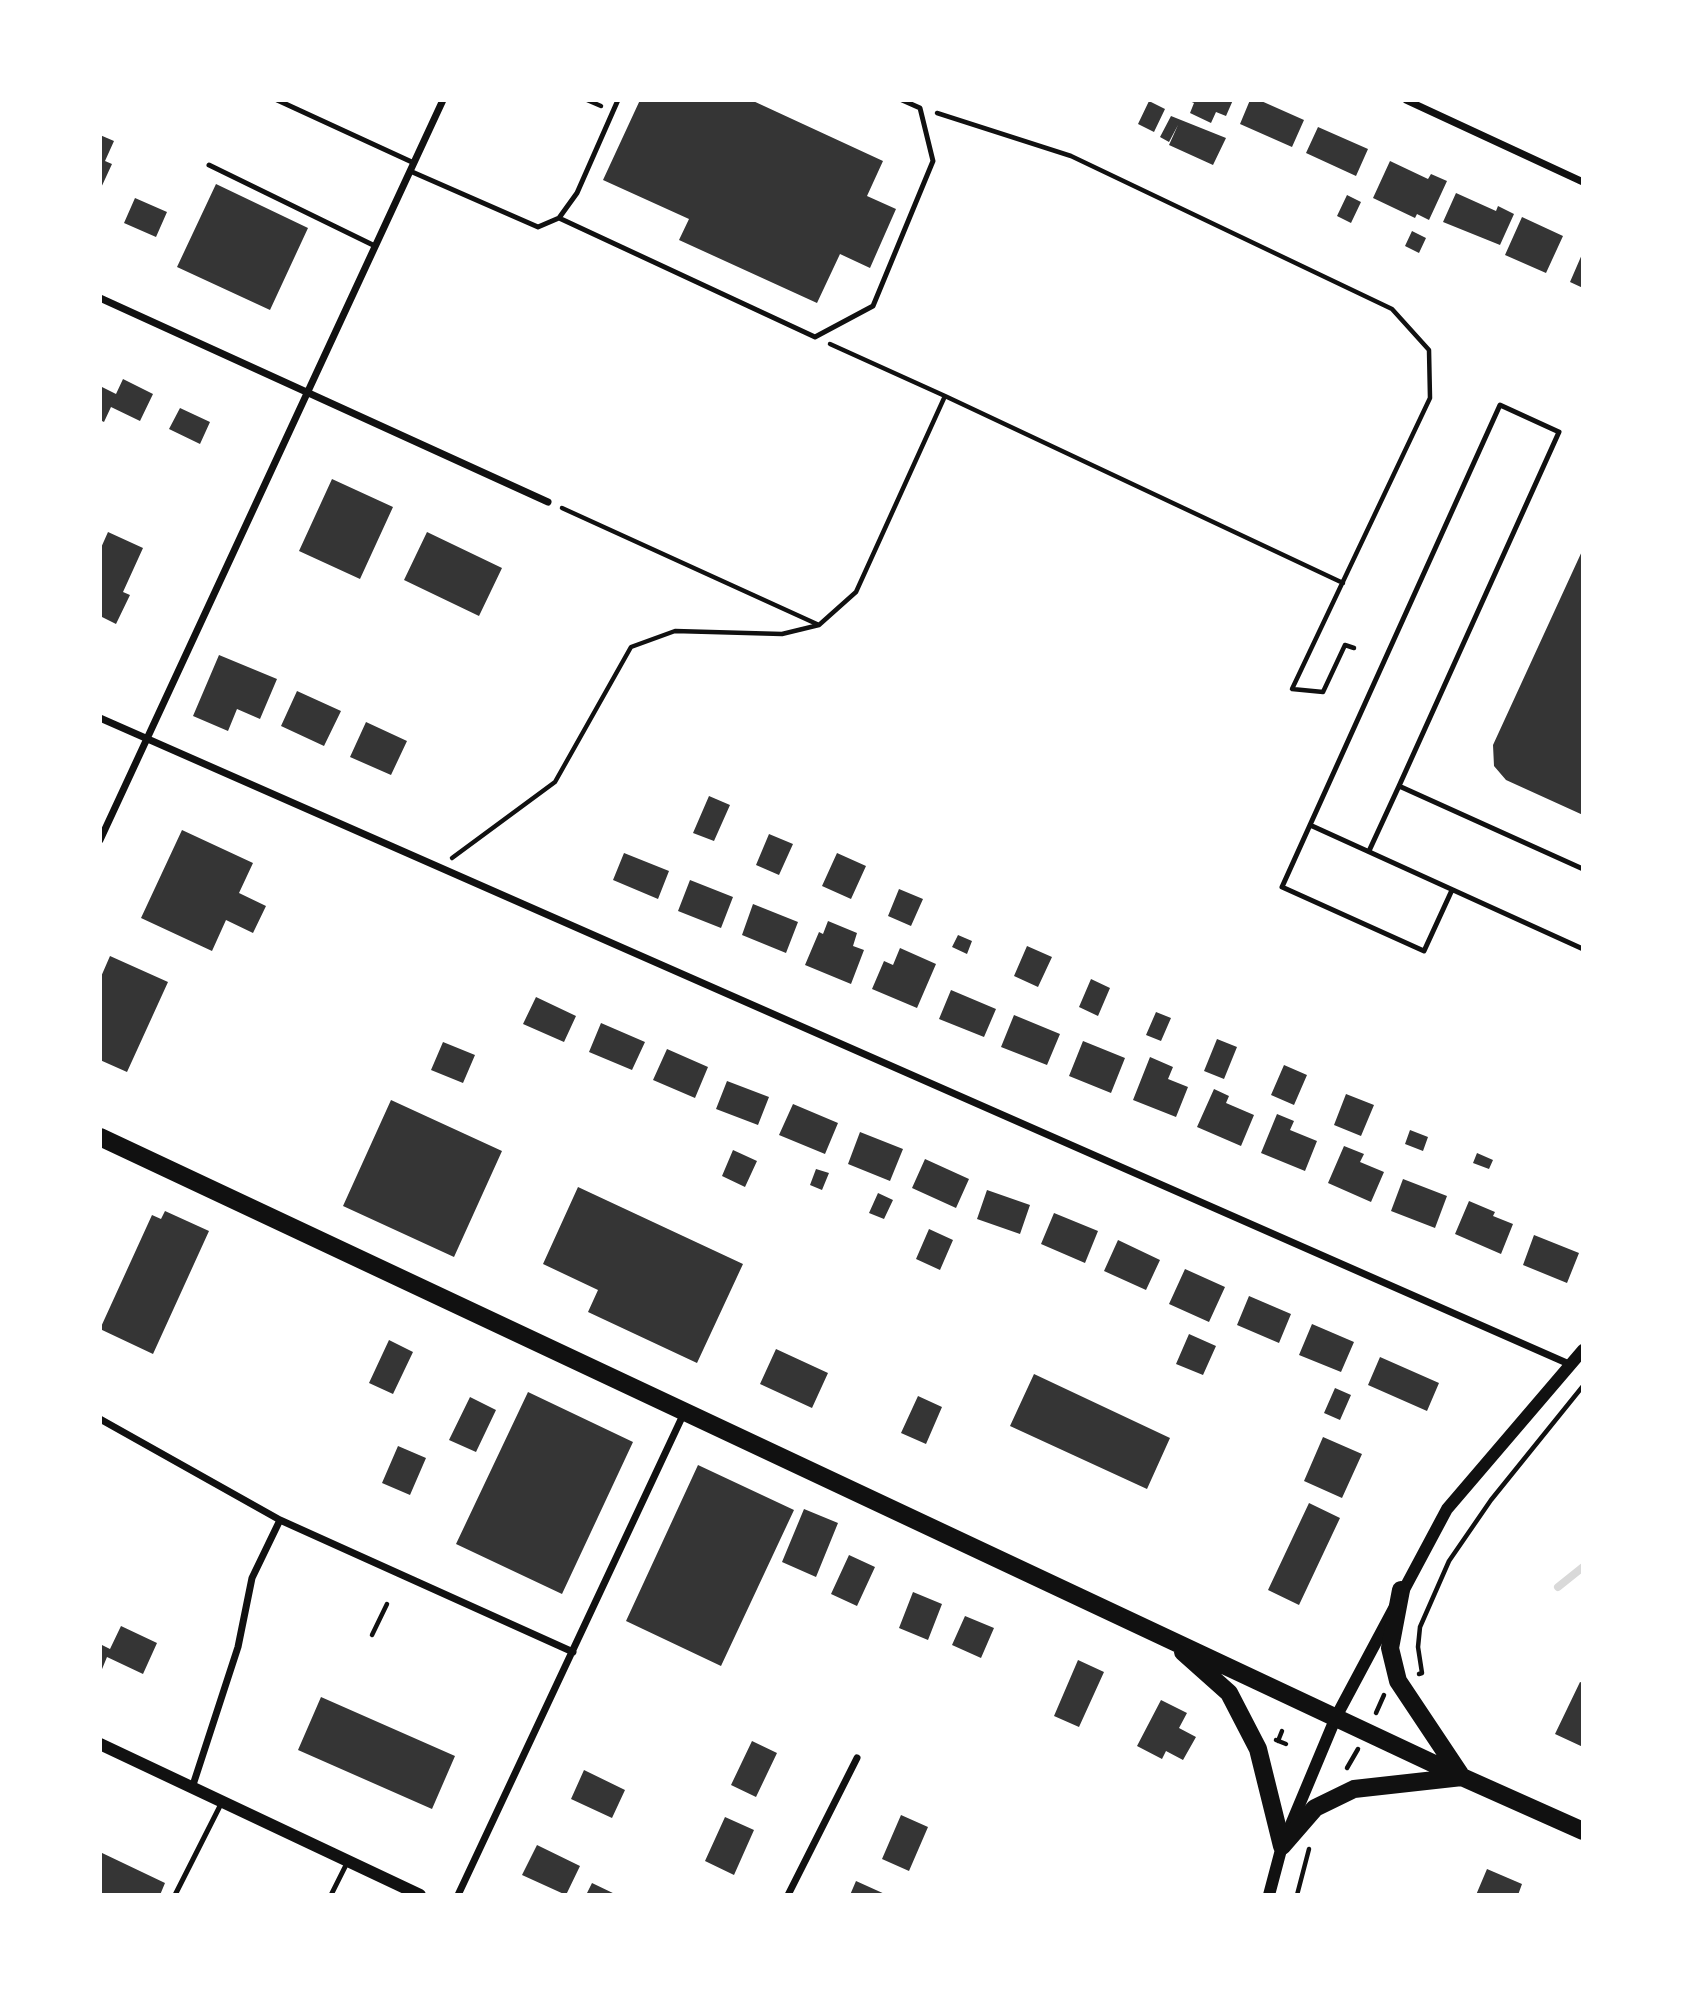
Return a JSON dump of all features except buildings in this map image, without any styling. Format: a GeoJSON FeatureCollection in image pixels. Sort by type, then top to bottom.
{"type":"FeatureCollection","features":[{"type":"Feature","properties":{"kind":"main road"},"geometry":{"type":"LineString","coordinates":[[100,1138],[1462,1777],[1583,1831]]}},
{"type":"Feature","properties":{"kind":"main road"},"geometry":{"type":"LineString","coordinates":[[1401,1590],[1390,1648],[1398,1681],[1462,1777]]}},
{"type":"Feature","properties":{"kind":"main road"},"geometry":{"type":"LineString","coordinates":[[1170,1640],[1229,1693],[1258,1749],[1282,1846]]}},
{"type":"Feature","properties":{"kind":"main road"},"geometry":{"type":"LineString","coordinates":[[1282,1846],[1315,1808],[1353,1789],[1462,1777]]}},
{"type":"Feature","properties":{"kind":"street"},"geometry":{"type":"LineString","coordinates":[[100,840],[443,100]]}},
{"type":"Feature","properties":{"kind":"street"},"geometry":{"type":"LineString","coordinates":[[1405,100],[1583,182]]}},
{"type":"Feature","properties":{"kind":"street"},"geometry":{"type":"LineString","coordinates":[[100,298],[548,502]]}},
{"type":"Feature","properties":{"kind":"street"},"geometry":{"type":"LineString","coordinates":[[100,718],[1569,1364]]}},
{"type":"Feature","properties":{"kind":"street"},"geometry":{"type":"LineString","coordinates":[[1269,1895],[1282,1846],[1336,1717],[1401,1590],[1447,1510],[1583,1350]]}},
{"type":"Feature","properties":{"kind":"street"},"geometry":{"type":"LineString","coordinates":[[458,1895],[685,1412]]}},
{"type":"Feature","properties":{"kind":"street"},"geometry":{"type":"LineString","coordinates":[[100,1419],[280,1520],[573,1653]]}},
{"type":"Feature","properties":{"kind":"street"},"geometry":{"type":"LineString","coordinates":[[192,1788],[238,1647],[252,1578],[280,1520]]}},
{"type":"Feature","properties":{"kind":"street"},"geometry":{"type":"LineString","coordinates":[[100,1744],[420,1895]]}},
{"type":"Feature","properties":{"kind":"street"},"geometry":{"type":"LineString","coordinates":[[788,1895],[857,1758]]}},
{"type":"Feature","properties":{"kind":"lane"},"geometry":{"type":"LineString","coordinates":[[282,101],[538,227],[559,218],[577,193],[618,100]]}},
{"type":"Feature","properties":{"kind":"lane"},"geometry":{"type":"LineString","coordinates":[[559,218],[815,337],[873,306],[933,161],[920,108],[902,100]]}},
{"type":"Feature","properties":{"kind":"lane"},"geometry":{"type":"LineString","coordinates":[[209,164],[375,246]]}},
{"type":"Feature","properties":{"kind":"lane"},"geometry":{"type":"LineString","coordinates":[[1368,851],[1559,432],[1500,405],[1282,887],[1423,951],[1452,890]]}},
{"type":"Feature","properties":{"kind":"lane"},"geometry":{"type":"LineString","coordinates":[[1398,786],[1583,869]]}},
{"type":"Feature","properties":{"kind":"lane"},"geometry":{"type":"LineString","coordinates":[[1310,825],[1583,950]]}},
{"type":"Feature","properties":{"kind":"lane"},"geometry":{"type":"LineString","coordinates":[[175,1895],[222,1802]]}},
{"type":"Feature","properties":{"kind":"lane"},"geometry":{"type":"LineString","coordinates":[[331,1895],[348,1861]]}},
{"type":"Feature","properties":{"kind":"path"},"geometry":{"type":"LineString","coordinates":[[920,108],[1071,156],[1392,309],[1429,350],[1430,398],[1292,689],[1323,692],[1345,645],[1354,648]]}},
{"type":"Feature","properties":{"kind":"path"},"geometry":{"type":"LineString","coordinates":[[815,337],[1343,583]]}},
{"type":"Feature","properties":{"kind":"path"},"geometry":{"type":"LineString","coordinates":[[451,859],[555,782],[631,647],[675,631],[782,634],[820,625],[856,592],[945,396]]}},
{"type":"Feature","properties":{"kind":"path"},"geometry":{"type":"LineString","coordinates":[[548,502],[820,625]]}},
{"type":"Feature","properties":{"kind":"path"},"geometry":{"type":"LineString","coordinates":[[1419,1674],[1422,1673],[1418,1647],[1420,1626],[1449,1561],[1491,1500],[1583,1386]]}},
{"type":"Feature","properties":{"kind":"path"},"geometry":{"type":"LineString","coordinates":[[372,1635],[387,1604]]}},
{"type":"Feature","properties":{"kind":"path"},"geometry":{"type":"LineString","coordinates":[[1278,1741],[1282,1731]]}},
{"type":"Feature","properties":{"kind":"path"},"geometry":{"type":"LineString","coordinates":[[1297,1895],[1312,1843]]}},
{"type":"Feature","properties":{"kind":"waterway"},"geometry":{"type":"LineString","coordinates":[[1558,1587],[1583,1567]]}}]}
